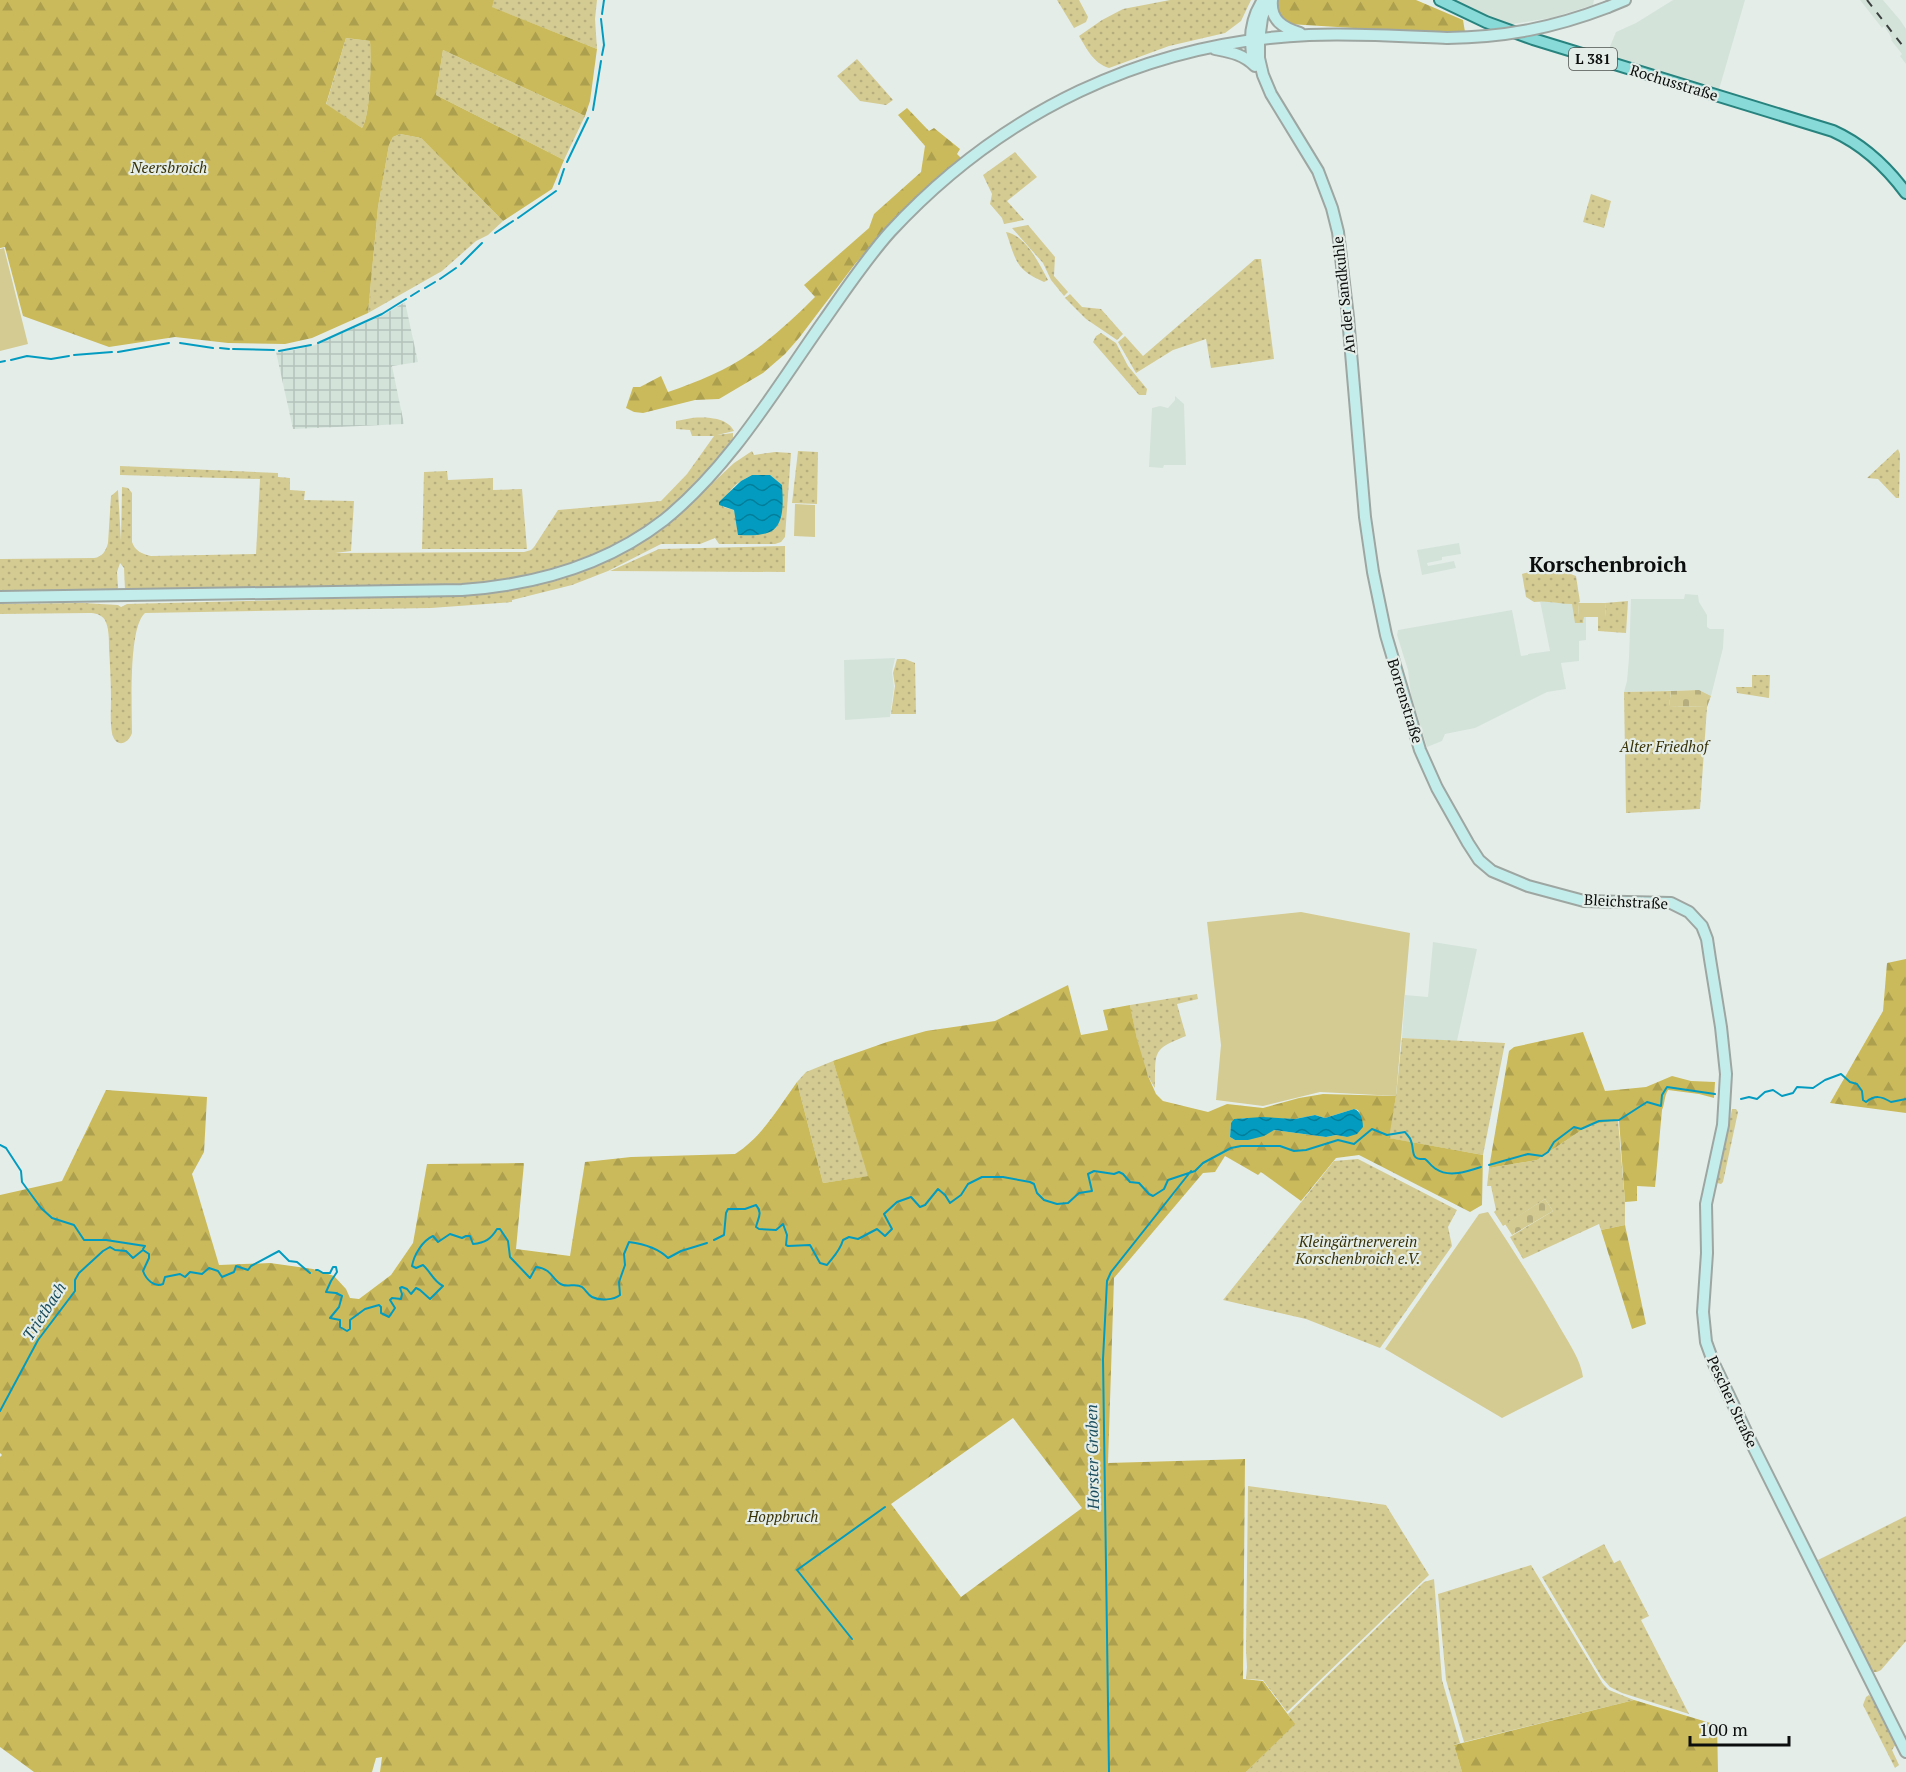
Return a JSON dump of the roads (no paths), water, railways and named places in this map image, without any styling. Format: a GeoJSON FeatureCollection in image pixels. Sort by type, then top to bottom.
{"type":"FeatureCollection","features":[{"type":"Feature","properties":{"kind":"main road"},"geometry":{"type":"LineString","coordinates":[[1254,40],[1255,16],[1263,0]]}},
{"type":"Feature","properties":{"kind":"main road"},"geometry":{"type":"LineString","coordinates":[[1254,40],[1270,0]]}},
{"type":"Feature","properties":{"kind":"main road"},"geometry":{"type":"LineString","coordinates":[[1270,0],[1272,13],[1279,23],[1287,29],[1306,35]]}},
{"type":"Feature","properties":{"kind":"main road","name":"Rochusstraße"},"geometry":{"type":"LineString","coordinates":[[1440,0],[1493,25],[1533,39],[1824,128],[1850,140],[1872,155],[1889,171],[1906,193]]}},
{"type":"Feature","properties":{"kind":"main road"},"geometry":{"type":"LineString","coordinates":[[0,597],[462,590],[530,581],[565,572],[630,542],[662,521],[715,470],[759,413],[875,250],[906,215],[954,172],[1007,132],[1047,107],[1077,91],[1140,66],[1173,55],[1209,47],[1306,35],[1485,37],[1518,33],[1562,23],[1625,0]]}},
{"type":"Feature","properties":{"kind":"main road","name":"An der Sandkuhle"},"geometry":{"type":"LineString","coordinates":[[1254,40],[1255,67],[1316,167],[1334,215],[1345,288],[1365,517]]}},
{"type":"Feature","properties":{"kind":"main road","name":"An der Sandkuhle"},"geometry":{"type":"LineString","coordinates":[[1254,40],[1269,89]]}},
{"type":"Feature","properties":{"kind":"main road"},"geometry":{"type":"LineString","coordinates":[[1209,47],[1247,58],[1255,67]]}},
{"type":"Feature","properties":{"kind":"main road","name":"Borrenstraße"},"geometry":{"type":"LineString","coordinates":[[1365,517],[1372,572],[1383,625],[1420,750],[1461,832],[1476,856],[1488,868]]}},
{"type":"Feature","properties":{"kind":"main road","name":"Bleichstraße"},"geometry":{"type":"LineString","coordinates":[[1488,868],[1528,886],[1579,900],[1600,903],[1669,903],[1681,906],[1694,915]]}},
{"type":"Feature","properties":{"kind":"main road","name":"Pescher Straße"},"geometry":{"type":"LineString","coordinates":[[1694,915],[1702,926],[1708,947],[1724,1046],[1726,1083],[1721,1138],[1706,1204],[1707,1253],[1703,1319],[1707,1348],[1906,1752]]}},
{"type":"Feature","properties":{"kind":"water"},"geometry":{"type":"Polygon","coordinates":[[[752,475],[770,475],[782,485],[782,515],[776,527],[770,532],[738,535],[734,510],[719,505],[719,502],[741,481],[752,475]]]}},
{"type":"Feature","properties":{"kind":"water"},"geometry":{"type":"Polygon","coordinates":[[[1354,1109],[1360,1114],[1363,1127],[1357,1134],[1347,1137],[1336,1135],[1326,1137],[1274,1130],[1264,1136],[1248,1140],[1235,1140],[1230,1137],[1231,1123],[1234,1119],[1262,1117],[1295,1119],[1315,1115],[1325,1118],[1354,1109]]]}},
{"type":"Feature","properties":{"kind":"waterway"},"geometry":{"type":"LineString","coordinates":[[602,14],[604,0]]}},
{"type":"Feature","properties":{"kind":"waterway"},"geometry":{"type":"LineString","coordinates":[[601,19],[604,45],[602,55]]}},
{"type":"Feature","properties":{"kind":"waterway"},"geometry":{"type":"LineString","coordinates":[[593,110],[601,61]]}},
{"type":"Feature","properties":{"kind":"waterway"},"geometry":{"type":"LineString","coordinates":[[567,162],[588,118]]}},
{"type":"Feature","properties":{"kind":"waterway"},"geometry":{"type":"LineString","coordinates":[[559,184],[564,169]]}},
{"type":"Feature","properties":{"kind":"waterway"},"geometry":{"type":"LineString","coordinates":[[518,218],[556,191]]}},
{"type":"Feature","properties":{"kind":"waterway"},"geometry":{"type":"LineString","coordinates":[[495,233],[513,221]]}},
{"type":"Feature","properties":{"kind":"waterway"},"geometry":{"type":"LineString","coordinates":[[461,264],[482,243]]}},
{"type":"Feature","properties":{"kind":"waterway"},"geometry":{"type":"LineString","coordinates":[[440,279],[456,268]]}},
{"type":"Feature","properties":{"kind":"waterway"},"geometry":{"type":"LineString","coordinates":[[425,288],[435,282]]}},
{"type":"Feature","properties":{"kind":"waterway"},"geometry":{"type":"LineString","coordinates":[[411,296],[419,291]]}},
{"type":"Feature","properties":{"kind":"waterway"},"geometry":{"type":"LineString","coordinates":[[318,343],[382,314],[406,299]]}},
{"type":"Feature","properties":{"kind":"waterway"},"geometry":{"type":"LineString","coordinates":[[118,352],[169,343]]}},
{"type":"Feature","properties":{"kind":"waterway"},"geometry":{"type":"LineString","coordinates":[[180,343],[213,348]]}},
{"type":"Feature","properties":{"kind":"waterway"},"geometry":{"type":"LineString","coordinates":[[279,351],[311,345]]}},
{"type":"Feature","properties":{"kind":"waterway"},"geometry":{"type":"LineString","coordinates":[[220,348],[229,349]]}},
{"type":"Feature","properties":{"kind":"waterway"},"geometry":{"type":"LineString","coordinates":[[233,349],[274,350]]}},
{"type":"Feature","properties":{"kind":"waterway"},"geometry":{"type":"LineString","coordinates":[[74,355],[112,352]]}},
{"type":"Feature","properties":{"kind":"waterway"},"geometry":{"type":"LineString","coordinates":[[11,360],[27,356],[51,359],[69,356]]}},
{"type":"Feature","properties":{"kind":"waterway"},"geometry":{"type":"LineString","coordinates":[[0,362],[5,361]]}},
{"type":"Feature","properties":{"kind":"waterway","name":"Trietbach"},"geometry":{"type":"LineString","coordinates":[[1741,1099],[1749,1097],[1757,1099],[1765,1092],[1773,1090],[1782,1096],[1793,1093],[1797,1087],[1813,1088],[1841,1074],[1850,1082],[1857,1084],[1866,1102],[1875,1097],[1891,1102],[1906,1099]]}},
{"type":"Feature","properties":{"kind":"waterway","name":"Trietbach"},"geometry":{"type":"LineString","coordinates":[[1489,1165],[1528,1154],[1542,1156],[1548,1152],[1554,1142],[1574,1127],[1581,1129],[1599,1121],[1619,1120],[1647,1102],[1661,1106],[1662,1095],[1667,1087],[1715,1094]]}},
{"type":"Feature","properties":{"kind":"waterway","name":"Trietbach"},"geometry":{"type":"LineString","coordinates":[[714,1240],[724,1235],[728,1209],[745,1209],[756,1205],[760,1213],[756,1227],[776,1230],[783,1224],[787,1235],[786,1245],[810,1245],[820,1263],[827,1265],[843,1240],[849,1237],[858,1239],[877,1229],[885,1236],[892,1229],[884,1214],[897,1202],[911,1197],[920,1207],[925,1205],[938,1189],[950,1203],[961,1195],[968,1184],[982,1177],[1003,1177],[1030,1182],[1034,1184],[1037,1193],[1044,1200],[1057,1204],[1068,1203],[1079,1193],[1092,1191],[1088,1174],[1094,1171],[1114,1174],[1119,1172],[1130,1182],[1139,1183],[1153,1196],[1164,1189],[1168,1180],[1195,1171],[1203,1163],[1231,1148],[1280,1146],[1294,1151],[1306,1150],[1338,1140],[1354,1144],[1372,1129],[1387,1135],[1405,1132],[1411,1140],[1415,1156],[1425,1159],[1441,1172],[1459,1173],[1481,1167]]}},
{"type":"Feature","properties":{"kind":"waterway"},"geometry":{"type":"LineString","coordinates":[[0,1145],[6,1148],[21,1171],[22,1182],[41,1208],[52,1218],[74,1225],[84,1240],[106,1240],[145,1246],[143,1249]]}},
{"type":"Feature","properties":{"kind":"waterway","name":"Horster Graben"},"geometry":{"type":"LineString","coordinates":[[1109,1772],[1103,1359],[1107,1281],[1111,1272],[1191,1171]]}},
{"type":"Feature","properties":{"kind":"waterway","name":"Trietbach"},"geometry":{"type":"LineString","coordinates":[[316,1270],[330,1273],[333,1267],[336,1267],[337,1272],[326,1292],[342,1296],[339,1307],[330,1318],[340,1320],[340,1327],[347,1331],[350,1329],[350,1320],[365,1309],[379,1305],[381,1313],[389,1317],[395,1308],[390,1300],[392,1298],[401,1299],[400,1288],[402,1287],[411,1294],[416,1288],[430,1299],[443,1286],[423,1265],[416,1268],[412,1266],[419,1249],[433,1236],[438,1242],[450,1234],[462,1238],[470,1236],[473,1244],[487,1240],[497,1229],[500,1229],[508,1241],[510,1257],[530,1278],[536,1267],[542,1268],[559,1283],[580,1286],[592,1297],[603,1299],[620,1295],[619,1282],[625,1265],[624,1254],[629,1242],[650,1247],[668,1258],[681,1251],[707,1243]]}},
{"type":"Feature","properties":{"kind":"waterway","name":"Trietbach"},"geometry":{"type":"LineString","coordinates":[[0,1411],[38,1340],[75,1291],[75,1280],[79,1273],[110,1247],[126,1251],[133,1258],[143,1250],[149,1254],[143,1271],[148,1280],[156,1285],[163,1284],[165,1277],[180,1274],[185,1277],[190,1272],[202,1274],[209,1268],[218,1271],[222,1277],[234,1272],[236,1266],[248,1270],[251,1266],[279,1251],[289,1261],[297,1262],[310,1273]]}},
{"type":"Feature","properties":{"kind":"waterway"},"geometry":{"type":"LineString","coordinates":[[852,1639],[797,1570],[885,1507]]}},
{"type":"Feature","properties":{"kind":"railway"},"geometry":{"type":"LineString","coordinates":[[1867,0],[1906,50]]}},
{"type":"Feature","properties":{"kind":"district","name":"Korschenbroich"},"geometry":{"type":"Point","coordinates":[1608,565]}},
{"type":"Feature","properties":{"kind":"park label","name":"Neersbroich"},"geometry":{"type":"Point","coordinates":[169,168]}},
{"type":"Feature","properties":{"kind":"park label","name":"Alter Friedhof"},"geometry":{"type":"Point","coordinates":[1664,747]}},
{"type":"Feature","properties":{"kind":"park label","name":"Kleingärtnerverein Korschenbroich e.V."},"geometry":{"type":"Point","coordinates":[1358,1250]}},
{"type":"Feature","properties":{"kind":"park label","name":"Hoppbruch"},"geometry":{"type":"Point","coordinates":[783,1517]}}]}
